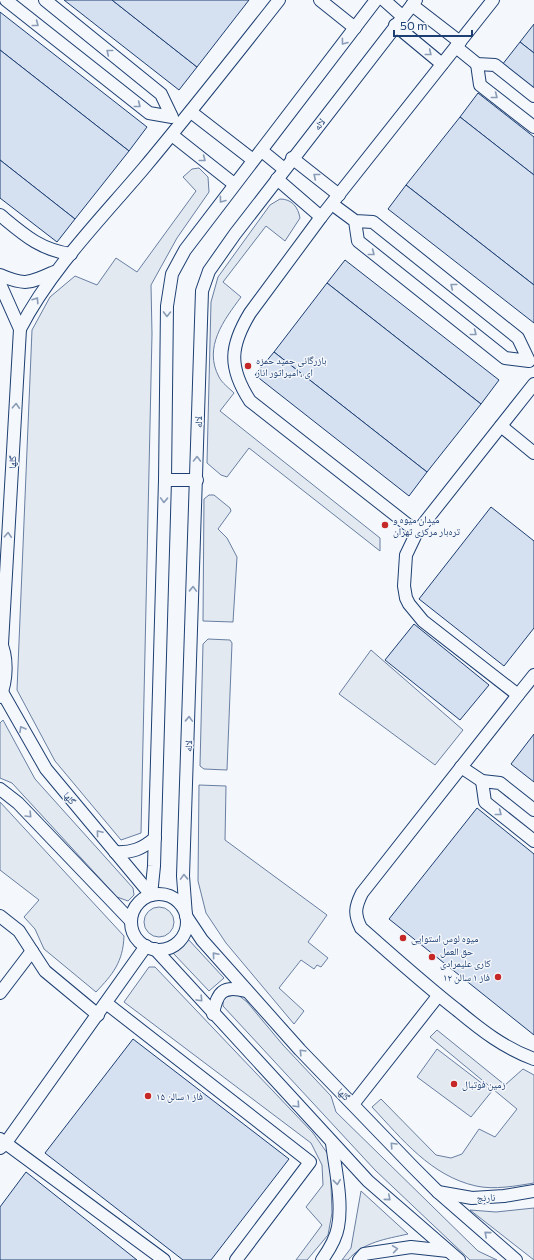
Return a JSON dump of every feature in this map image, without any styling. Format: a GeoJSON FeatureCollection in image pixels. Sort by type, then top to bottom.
{"type":"FeatureCollection","features":[{"type":"Feature","properties":{"kind":"street"},"geometry":{"type":"LineString","coordinates":[[6,0],[149,113],[177,120]]}},
{"type":"Feature","properties":{"kind":"street"},"geometry":{"type":"LineString","coordinates":[[45,0],[162,94],[177,120]]}},
{"type":"Feature","properties":{"kind":"street"},"geometry":{"type":"LineString","coordinates":[[20,329],[35,301],[56,272],[172,135],[177,120],[191,112],[279,0]]}},
{"type":"Feature","properties":{"kind":"street"},"geometry":{"type":"LineString","coordinates":[[320,0],[355,28]]}},
{"type":"Feature","properties":{"kind":"street"},"geometry":{"type":"LineString","coordinates":[[384,0],[398,21],[442,64]]}},
{"type":"Feature","properties":{"kind":"street"},"geometry":{"type":"LineString","coordinates":[[417,532],[262,412],[246,395],[236,372],[234,358],[235,343],[240,329],[321,217],[493,0]]}},
{"type":"Feature","properties":{"kind":"street"},"geometry":{"type":"LineString","coordinates":[[151,895],[155,838],[165,480],[167,306],[172,274],[185,250],[234,184],[355,28],[370,2]]}},
{"type":"Feature","properties":{"kind":"street"},"geometry":{"type":"LineString","coordinates":[[414,2],[477,64],[480,85],[534,127]]}},
{"type":"Feature","properties":{"kind":"street","name":"لاله"},"geometry":{"type":"LineString","coordinates":[[186,916],[183,876],[202,291],[209,271],[280,174],[414,2]]}},
{"type":"Feature","properties":{"kind":"street"},"geometry":{"type":"LineString","coordinates":[[477,64],[495,66],[534,96]]}},
{"type":"Feature","properties":{"kind":"street"},"geometry":{"type":"LineString","coordinates":[[191,112],[258,155],[280,174],[321,217]]}},
{"type":"Feature","properties":{"kind":"street"},"geometry":{"type":"LineString","coordinates":[[172,135],[234,184]]}},
{"type":"Feature","properties":{"kind":"street"},"geometry":{"type":"LineString","coordinates":[[292,158],[355,220],[358,241],[505,358],[531,363]]}},
{"type":"Feature","properties":{"kind":"street"},"geometry":{"type":"LineString","coordinates":[[0,215],[41,246],[71,254]]}},
{"type":"Feature","properties":{"kind":"street"},"geometry":{"type":"LineString","coordinates":[[355,220],[373,222],[518,338],[531,363]]}},
{"type":"Feature","properties":{"kind":"street"},"geometry":{"type":"LineString","coordinates":[[0,275],[16,282],[31,283],[56,272]]}},
{"type":"Feature","properties":{"kind":"street","name":"گلها"},"geometry":{"type":"LineString","coordinates":[[0,284],[20,329],[1,643],[5,660],[5,676],[1,695],[46,769],[151,895]]}},
{"type":"Feature","properties":{"kind":"street"},"geometry":{"type":"LineString","coordinates":[[518,695],[423,621],[406,598],[404,586],[405,565],[406,555],[417,532],[534,384]]}},
{"type":"Feature","properties":{"kind":"street"},"geometry":{"type":"LineString","coordinates":[[501,426],[534,453]]}},
{"type":"Feature","properties":{"kind":"street"},"geometry":{"type":"LineString","coordinates":[[165,480],[197,480]]}},
{"type":"Feature","properties":{"kind":"street"},"geometry":{"type":"LineString","coordinates":[[534,675],[362,893],[355,907],[356,917],[361,928],[438,996],[494,1040],[518,1053],[534,1059]]}},
{"type":"Feature","properties":{"kind":"street"},"geometry":{"type":"LineString","coordinates":[[461,767],[482,782],[500,783],[534,810]]}},
{"type":"Feature","properties":{"kind":"street"},"geometry":{"type":"LineString","coordinates":[[482,782],[485,802],[534,841]]}},
{"type":"Feature","properties":{"kind":"street"},"geometry":{"type":"LineString","coordinates":[[0,789],[18,803],[131,921],[135,936],[150,948],[213,1014],[368,1181],[459,1260]]}},
{"type":"Feature","properties":{"kind":"street"},"geometry":{"type":"LineString","coordinates":[[115,852],[129,853],[136,851],[155,838]]}},
{"type":"Feature","properties":{"kind":"street"},"geometry":{"type":"LineString","coordinates":[[131,921],[137,905],[151,895],[160,894],[169,896],[183,907],[187,925],[185,933],[180,941],[172,947],[164,949],[150,948]]}},
{"type":"Feature","properties":{"kind":"street"},"geometry":{"type":"LineString","coordinates":[[0,916],[19,931],[45,971],[98,1015]]}},
{"type":"Feature","properties":{"kind":"street","name":"گلها"},"geometry":{"type":"LineString","coordinates":[[186,916],[202,940],[300,1050],[438,1192],[516,1260]]}},
{"type":"Feature","properties":{"kind":"street"},"geometry":{"type":"LineString","coordinates":[[150,948],[106,1003],[2,1144],[164,1260]]}},
{"type":"Feature","properties":{"kind":"street"},"geometry":{"type":"LineString","coordinates":[[0,993],[32,951]]}},
{"type":"Feature","properties":{"kind":"street"},"geometry":{"type":"LineString","coordinates":[[213,1014],[216,999],[224,990],[229,988],[246,991]]}},
{"type":"Feature","properties":{"kind":"street"},"geometry":{"type":"LineString","coordinates":[[354,1104],[438,996]]}},
{"type":"Feature","properties":{"kind":"street"},"geometry":{"type":"LineString","coordinates":[[106,1003],[310,1162],[236,1260]]}},
{"type":"Feature","properties":{"kind":"street"},"geometry":{"type":"LineString","coordinates":[[322,1260],[331,1246],[338,1226],[339,1206],[332,1143]]}},
{"type":"Feature","properties":{"kind":"street","name":"نارنج"},"geometry":{"type":"LineString","coordinates":[[438,1192],[472,1198],[504,1196],[534,1191]]}},
{"type":"Feature","properties":{"kind":"street"},"geometry":{"type":"LineString","coordinates":[[359,1260],[364,1254],[411,1247],[448,1251]]}},
{"type":"Feature","properties":{"kind":"shaded area"},"geometry":{"type":"Polygon","coordinates":[[[199,168],[208,177],[209,192],[177,238],[151,285],[152,334],[141,833],[121,840],[55,761],[17,690],[32,330],[50,297],[75,276],[97,285],[116,258],[137,272],[196,191],[183,177],[192,169],[199,168]]]}},
{"type":"Feature","properties":{"kind":"shaded area"},"geometry":{"type":"Polygon","coordinates":[[[280,199],[288,200],[294,204],[298,210],[300,218],[285,241],[266,226],[223,282],[241,297],[222,325],[214,345],[213,355],[219,377],[234,393],[220,411],[380,538],[380,551],[249,448],[227,477],[221,475],[207,463],[211,302],[218,277],[270,205],[280,199]]]}},
{"type":"Feature","properties":{"kind":"shaded area"},"geometry":{"type":"Polygon","coordinates":[[[209,495],[214,495],[230,508],[231,511],[218,529],[227,538],[237,557],[233,622],[203,621],[204,499],[209,495]]]}},
{"type":"Feature","properties":{"kind":"shaded area"},"geometry":{"type":"Polygon","coordinates":[[[208,639],[230,640],[232,643],[227,770],[204,769],[200,766],[203,644],[208,639]]]}},
{"type":"Feature","properties":{"kind":"shaded area"},"geometry":{"type":"Polygon","coordinates":[[[371,650],[463,730],[435,765],[339,694],[371,650]]]}},
{"type":"Feature","properties":{"kind":"shaded area"},"geometry":{"type":"Polygon","coordinates":[[[3,720],[35,779],[133,888],[134,895],[128,901],[117,897],[12,783],[0,778],[0,723],[3,720]]]}},
{"type":"Feature","properties":{"kind":"shaded area"},"geometry":{"type":"Polygon","coordinates":[[[199,785],[226,786],[225,840],[327,915],[308,942],[328,958],[321,967],[317,965],[314,969],[301,960],[279,988],[304,1011],[294,1024],[226,943],[206,913],[198,881],[199,785]]]}},
{"type":"Feature","properties":{"kind":"shaded area"},"geometry":{"type":"Polygon","coordinates":[[[0,802],[124,936],[122,953],[116,967],[96,992],[44,949],[35,929],[24,917],[39,900],[0,870],[0,802]]]}},
{"type":"Feature","properties":{"kind":"shaded area"},"geometry":{"type":"Polygon","coordinates":[[[159,907],[170,911],[174,922],[170,933],[159,937],[148,933],[144,922],[148,911],[159,907]]]}},
{"type":"Feature","properties":{"kind":"shaded area"},"geometry":{"type":"Polygon","coordinates":[[[188,939],[224,978],[209,991],[173,953],[188,939]]]}},
{"type":"Feature","properties":{"kind":"shaded area"},"geometry":{"type":"Polygon","coordinates":[[[149,967],[155,967],[313,1133],[330,1157],[332,1213],[328,1235],[307,1260],[296,1260],[322,1225],[306,1207],[323,1185],[322,1165],[311,1143],[124,1002],[149,967]]]}},
{"type":"Feature","properties":{"kind":"shaded area"},"geometry":{"type":"Polygon","coordinates":[[[237,994],[247,1002],[283,1045],[331,1096],[336,1112],[478,1251],[497,1260],[470,1260],[375,1170],[223,1006],[223,998],[237,994]]]}},
{"type":"Feature","properties":{"kind":"shaded area"},"geometry":{"type":"Polygon","coordinates":[[[437,1030],[505,1085],[523,1069],[534,1075],[534,1183],[490,1188],[476,1186],[445,1174],[418,1155],[372,1107],[381,1099],[436,1155],[451,1158],[462,1154],[479,1129],[495,1137],[517,1109],[430,1037],[437,1030]]]}},
{"type":"Feature","properties":{"kind":"shaded area","name":"زمین فوتبال"},"geometry":{"type":"Polygon","coordinates":[[[437,1049],[492,1091],[471,1117],[417,1077],[437,1049]]]}},
{"type":"Feature","properties":{"kind":"shaded area"},"geometry":{"type":"Polygon","coordinates":[[[361,1191],[408,1234],[375,1242],[361,1249],[348,1260],[342,1260],[351,1248],[361,1191]]]}},
{"type":"Feature","properties":{"kind":"shaded area"},"geometry":{"type":"Polygon","coordinates":[[[534,1208],[534,1260],[470,1210],[496,1212],[534,1208]]]}},
{"type":"Feature","properties":{"kind":"building"},"geometry":{"type":"Polygon","coordinates":[[[64,0],[112,0],[197,67],[179,90],[64,0]]]}},
{"type":"Feature","properties":{"kind":"building"},"geometry":{"type":"Polygon","coordinates":[[[112,0],[249,0],[197,67],[112,0]]]}},
{"type":"Feature","properties":{"kind":"building"},"geometry":{"type":"Polygon","coordinates":[[[0,12],[147,127],[129,151],[0,50],[0,12]]]}},
{"type":"Feature","properties":{"kind":"building"},"geometry":{"type":"Polygon","coordinates":[[[534,24],[534,53],[520,42],[534,24]]]}},
{"type":"Feature","properties":{"kind":"building"},"geometry":{"type":"Polygon","coordinates":[[[520,42],[534,53],[534,91],[502,65],[520,42]]]}},
{"type":"Feature","properties":{"kind":"building"},"geometry":{"type":"Polygon","coordinates":[[[0,50],[129,151],[75,219],[0,160],[0,50]]]}},
{"type":"Feature","properties":{"kind":"building"},"geometry":{"type":"Polygon","coordinates":[[[478,93],[534,137],[534,175],[460,117],[478,93]]]}},
{"type":"Feature","properties":{"kind":"building"},"geometry":{"type":"Polygon","coordinates":[[[460,117],[534,175],[534,285],[406,185],[460,117]]]}},
{"type":"Feature","properties":{"kind":"building"},"geometry":{"type":"Polygon","coordinates":[[[0,160],[75,219],[57,242],[0,198],[0,160]]]}},
{"type":"Feature","properties":{"kind":"building"},"geometry":{"type":"Polygon","coordinates":[[[406,185],[534,285],[534,323],[388,209],[406,185]]]}},
{"type":"Feature","properties":{"kind":"building"},"geometry":{"type":"Polygon","coordinates":[[[345,260],[499,380],[481,404],[327,283],[345,260]]]}},
{"type":"Feature","properties":{"kind":"building"},"geometry":{"type":"Polygon","coordinates":[[[327,283],[481,404],[427,472],[274,352],[327,283]]]}},
{"type":"Feature","properties":{"kind":"building"},"geometry":{"type":"Polygon","coordinates":[[[274,352],[427,472],[409,496],[255,375],[274,352]]]}},
{"type":"Feature","properties":{"kind":"building"},"geometry":{"type":"Polygon","coordinates":[[[491,507],[534,541],[534,628],[504,666],[419,599],[491,507]]]}},
{"type":"Feature","properties":{"kind":"building"},"geometry":{"type":"Polygon","coordinates":[[[414,624],[489,685],[460,720],[385,660],[414,624]]]}},
{"type":"Feature","properties":{"kind":"building"},"geometry":{"type":"Polygon","coordinates":[[[534,734],[534,782],[511,764],[534,734]]]}},
{"type":"Feature","properties":{"kind":"building","name":"فاز ۱ سالن ۱۲"},"geometry":{"type":"Polygon","coordinates":[[[477,808],[534,854],[534,1035],[389,919],[477,808]]]}},
{"type":"Feature","properties":{"kind":"building","name":"فاز ۱ سالن ۱۵"},"geometry":{"type":"Polygon","coordinates":[[[133,1039],[289,1159],[211,1260],[183,1260],[45,1153],[133,1039]]]}},
{"type":"Feature","properties":{"kind":"building"},"geometry":{"type":"Polygon","coordinates":[[[26,1172],[137,1260],[0,1260],[0,1207],[26,1172]]]}},
{"type":"Feature","properties":{"kind":"place","name":"بازرگانی حمید حمزه ای ، امپراتور انار"},"geometry":{"type":"Point","coordinates":[248,366]}},
{"type":"Feature","properties":{"kind":"place","name":"میدان میوه و تره‌بار مرکزی تهران"},"geometry":{"type":"Point","coordinates":[385,525]}},
{"type":"Feature","properties":{"kind":"place","name":"میوه لوس استوایی"},"geometry":{"type":"Point","coordinates":[403,938]}},
{"type":"Feature","properties":{"kind":"place","name":"حق العمل کاری علیمرادی"},"geometry":{"type":"Point","coordinates":[432,957]}},
{"type":"Feature","properties":{"kind":"place","name":"فاز ۱ سالن ۱۲"},"geometry":{"type":"Point","coordinates":[498,977]}},
{"type":"Feature","properties":{"kind":"place","name":"زمین فوتبال"},"geometry":{"type":"Point","coordinates":[454,1084]}},
{"type":"Feature","properties":{"kind":"place","name":"فاز ۱ سالن ۱۵"},"geometry":{"type":"Point","coordinates":[148,1096]}}]}
